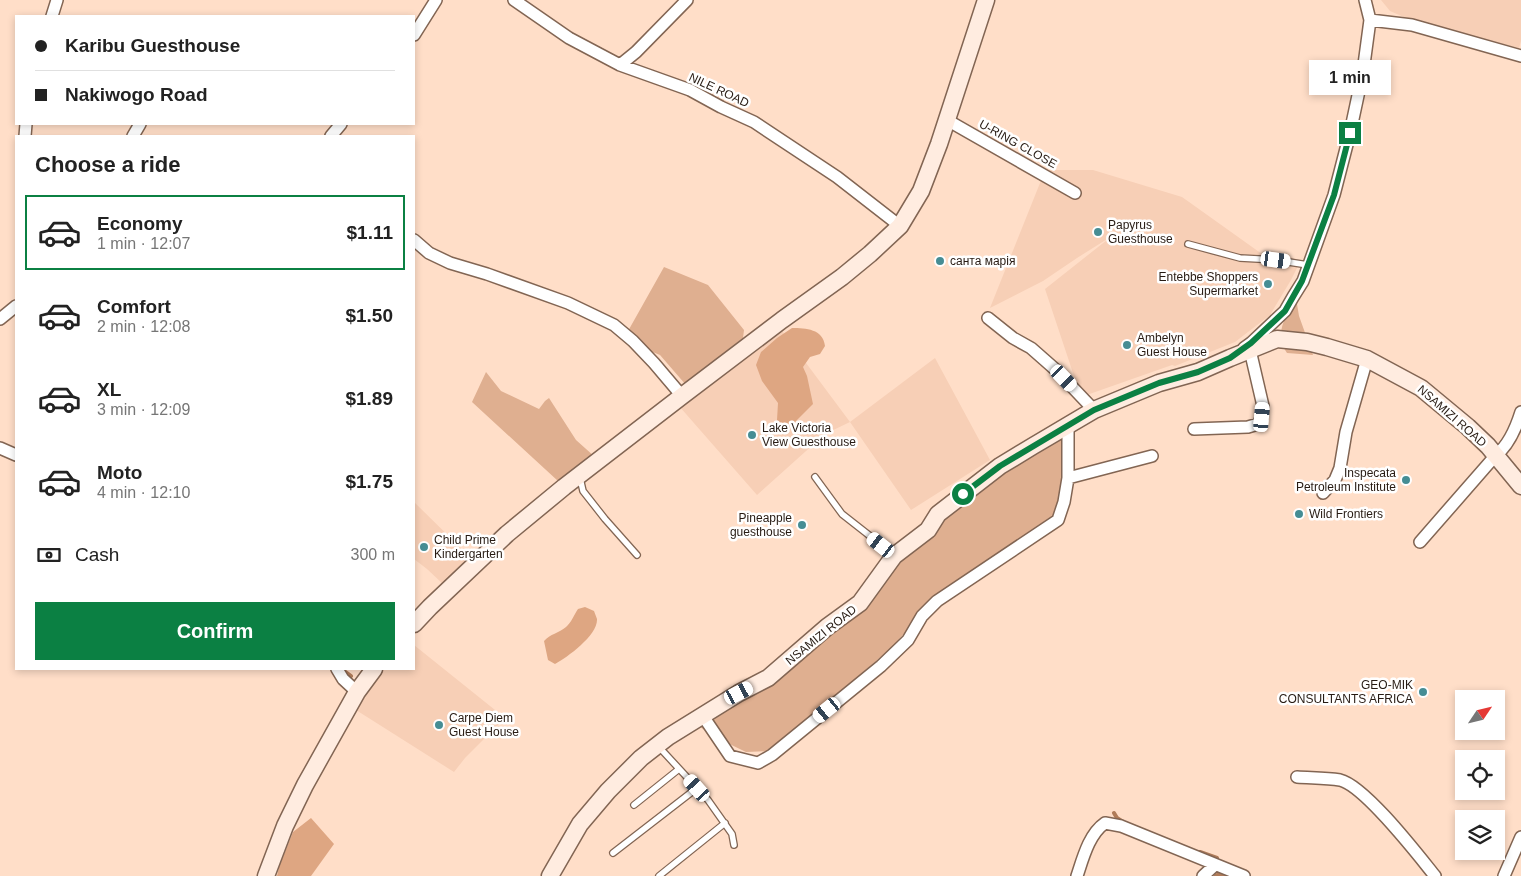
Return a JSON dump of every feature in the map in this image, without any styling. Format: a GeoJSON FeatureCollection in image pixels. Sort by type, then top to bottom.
{"type":"FeatureCollection","features":[{"type":"Feature","properties":{"kind":"street"},"geometry":{"type":"LineString","coordinates":[[52,15],[57,0]]}},
{"type":"Feature","properties":{"kind":"street"},"geometry":{"type":"LineString","coordinates":[[415,33],[436,0]]}},
{"type":"Feature","properties":{"kind":"street","name":"NILE ROAD"},"geometry":{"type":"LineString","coordinates":[[514,0],[569,38],[620,65],[690,90],[754,122],[837,177],[900,226]]}},
{"type":"Feature","properties":{"kind":"street"},"geometry":{"type":"LineString","coordinates":[[620,65],[636,52],[687,0]]}},
{"type":"Feature","properties":{"kind":"street"},"geometry":{"type":"LineString","coordinates":[[415,623],[498,542],[682,396],[842,277],[900,226],[921,191],[947,120],[986,0]]}},
{"type":"Feature","properties":{"kind":"street"},"geometry":{"type":"LineString","coordinates":[[1277,339],[1285,311],[1302,281],[1308,265],[1334,195],[1343,163],[1362,72],[1370,20],[1365,0]]}},
{"type":"Feature","properties":{"kind":"street"},"geometry":{"type":"LineString","coordinates":[[1370,20],[1412,25],[1521,56]]}},
{"type":"Feature","properties":{"kind":"street","name":"U-RING CLOSE"},"geometry":{"type":"LineString","coordinates":[[947,120],[1075,193]]}},
{"type":"Feature","properties":{"kind":"street"},"geometry":{"type":"LineString","coordinates":[[332,135],[340,125]]}},
{"type":"Feature","properties":{"kind":"street"},"geometry":{"type":"LineString","coordinates":[[415,241],[429,253],[450,263],[568,303],[614,325],[633,341],[682,396]]}},
{"type":"Feature","properties":{"kind":"street"},"geometry":{"type":"LineString","coordinates":[[0,320],[15,307]]}},
{"type":"Feature","properties":{"kind":"street"},"geometry":{"type":"LineString","coordinates":[[1230,358],[1251,343],[1285,311]]}},
{"type":"Feature","properties":{"kind":"street"},"geometry":{"type":"LineString","coordinates":[[988,318],[1043,359],[1094,410]]}},
{"type":"Feature","properties":{"kind":"street","name":"NSAMIZI ROAD"},"geometry":{"type":"LineString","coordinates":[[550,876],[580,824],[641,758],[668,737],[739,693],[768,678],[827,627],[860,603],[894,556],[928,530],[938,514],[1000,466],[1094,410],[1159,383],[1198,372],[1277,339],[1327,346],[1367,360],[1421,388],[1468,427],[1496,455],[1521,486]]}},
{"type":"Feature","properties":{"kind":"street"},"geometry":{"type":"LineString","coordinates":[[1194,429],[1248,427],[1258,424],[1262,417],[1263,406],[1250,350]]}},
{"type":"Feature","properties":{"kind":"street"},"geometry":{"type":"LineString","coordinates":[[1323,493],[1335,480],[1340,468],[1346,432],[1367,360]]}},
{"type":"Feature","properties":{"kind":"street"},"geometry":{"type":"LineString","coordinates":[[1420,542],[1500,451],[1515,431],[1521,412]]}},
{"type":"Feature","properties":{"kind":"street"},"geometry":{"type":"LineString","coordinates":[[703,716],[730,756],[758,763],[772,754],[881,666],[908,640],[922,616],[937,601],[1058,520],[1064,502],[1068,478],[1068,426]]}},
{"type":"Feature","properties":{"kind":"street"},"geometry":{"type":"LineString","coordinates":[[0,448],[15,455]]}},
{"type":"Feature","properties":{"kind":"street"},"geometry":{"type":"LineString","coordinates":[[1068,478],[1152,456]]}},
{"type":"Feature","properties":{"kind":"street"},"geometry":{"type":"LineString","coordinates":[[338,670],[343,679],[357,692]]}},
{"type":"Feature","properties":{"kind":"street"},"geometry":{"type":"LineString","coordinates":[[266,876],[305,785],[357,692],[373,670]]}},
{"type":"Feature","properties":{"kind":"street"},"geometry":{"type":"LineString","coordinates":[[1297,777],[1342,780],[1359,792],[1393,825],[1435,876]]}},
{"type":"Feature","properties":{"kind":"street"},"geometry":{"type":"LineString","coordinates":[[1077,876],[1097,828],[1105,823],[1121,826],[1244,876]]}},
{"type":"Feature","properties":{"kind":"street"},"geometry":{"type":"LineString","coordinates":[[1504,876],[1521,837]]}},
{"type":"Feature","properties":{"kind":"street"},"geometry":{"type":"LineString","coordinates":[[1203,876],[1215,865]]}},
{"type":"Feature","properties":{"kind":"lane"},"geometry":{"type":"LineString","coordinates":[[1188,244],[1240,258],[1276,260],[1308,265]]}},
{"type":"Feature","properties":{"kind":"lane"},"geometry":{"type":"LineString","coordinates":[[580,476],[584,491],[605,519],[637,555]]}},
{"type":"Feature","properties":{"kind":"lane"},"geometry":{"type":"LineString","coordinates":[[815,477],[842,514],[894,556]]}},
{"type":"Feature","properties":{"kind":"lane"},"geometry":{"type":"LineString","coordinates":[[658,745],[708,800],[732,834],[734,845]]}},
{"type":"Feature","properties":{"kind":"lane"},"geometry":{"type":"LineString","coordinates":[[634,805],[679,769]]}},
{"type":"Feature","properties":{"kind":"lane"},"geometry":{"type":"LineString","coordinates":[[613,852],[697,788]]}},
{"type":"Feature","properties":{"kind":"lane"},"geometry":{"type":"LineString","coordinates":[[659,876],[725,823]]}},
{"type":"Feature","properties":{"kind":"shaded area"},"geometry":{"type":"Polygon","coordinates":[[[1381,0],[1521,0],[1521,41],[1519,48],[1411,20],[1390,11],[1381,0]]]}},
{"type":"Feature","properties":{"kind":"shaded area"},"geometry":{"type":"Polygon","coordinates":[[[1046,170],[1093,170],[1182,197],[1262,254],[1291,257],[1300,262],[1270,315],[1235,342],[1175,366],[1172,365],[1081,397],[1045,289],[1112,236],[1043,281],[990,308],[1046,170]]]}},
{"type":"Feature","properties":{"kind":"shaded area"},"geometry":{"type":"Polygon","coordinates":[[[664,267],[708,285],[744,330],[743,338],[686,385],[660,355],[623,340],[664,267]]]}},
{"type":"Feature","properties":{"kind":"shaded area"},"geometry":{"type":"Polygon","coordinates":[[[1296,298],[1299,316],[1313,355],[1287,353],[1283,346],[1281,339],[1282,325],[1296,298]]]}},
{"type":"Feature","properties":{"kind":"shaded area"},"geometry":{"type":"Polygon","coordinates":[[[780,328],[850,422],[825,434],[757,495],[679,406],[780,328]]]}},
{"type":"Feature","properties":{"kind":"shaded area"},"geometry":{"type":"Polygon","coordinates":[[[792,328],[808,329],[817,333],[824,340],[825,346],[820,354],[810,357],[803,367],[807,376],[813,404],[789,428],[783,427],[777,420],[778,403],[762,381],[756,365],[761,352],[792,328]]]}},
{"type":"Feature","properties":{"kind":"shaded area"},"geometry":{"type":"Polygon","coordinates":[[[935,358],[990,460],[911,510],[850,422],[935,358]]]}},
{"type":"Feature","properties":{"kind":"shaded area"},"geometry":{"type":"Polygon","coordinates":[[[486,372],[501,391],[539,409],[549,398],[576,440],[595,457],[558,481],[472,402],[486,372]]]}},
{"type":"Feature","properties":{"kind":"shaded area"},"geometry":{"type":"Polygon","coordinates":[[[1063,436],[1068,443],[1070,503],[1064,517],[920,616],[891,648],[772,751],[746,752],[715,737],[700,727],[765,684],[933,526],[1027,457],[1063,436]]]}},
{"type":"Feature","properties":{"kind":"shaded area"},"geometry":{"type":"Polygon","coordinates":[[[415,503],[469,556],[443,584],[415,560],[415,503]]]}},
{"type":"Feature","properties":{"kind":"shaded area"},"geometry":{"type":"Polygon","coordinates":[[[585,607],[594,611],[597,619],[593,632],[581,645],[561,661],[555,664],[548,660],[544,641],[566,627],[578,609],[585,607]]]}},
{"type":"Feature","properties":{"kind":"shaded area"},"geometry":{"type":"Polygon","coordinates":[[[415,646],[505,718],[465,758],[454,772],[356,710],[382,670],[415,670],[415,646]]]}},
{"type":"Feature","properties":{"kind":"shaded area"},"geometry":{"type":"Polygon","coordinates":[[[311,818],[334,844],[311,876],[277,876],[293,832],[311,818]]]}},
{"type":"Feature","properties":{"kind":"waterway"},"geometry":{"type":"LineString","coordinates":[[343,670],[351,676]]}},
{"type":"Feature","properties":{"kind":"waterway"},"geometry":{"type":"LineString","coordinates":[[1114,813],[1123,822]]}},
{"type":"Feature","properties":{"kind":"waterway"},"geometry":{"type":"LineString","coordinates":[[1200,852],[1217,858]]}},
{"type":"Feature","properties":{"kind":"waterway"},"geometry":{"type":"LineString","coordinates":[[1216,876],[1219,874],[1224,876]]}},
{"type":"Feature","properties":{"kind":"place","name":"Papyrus Guesthouse"},"geometry":{"type":"Point","coordinates":[1098,232]}},
{"type":"Feature","properties":{"kind":"place","name":"санта марія"},"geometry":{"type":"Point","coordinates":[940,261]}},
{"type":"Feature","properties":{"kind":"place","name":"Entebbe Shoppers Supermarket"},"geometry":{"type":"Point","coordinates":[1268,284]}},
{"type":"Feature","properties":{"kind":"place","name":"Ambelyn Guest House"},"geometry":{"type":"Point","coordinates":[1127,345]}},
{"type":"Feature","properties":{"kind":"place","name":"Lake Victoria View Guesthouse"},"geometry":{"type":"Point","coordinates":[752,435]}},
{"type":"Feature","properties":{"kind":"place","name":"Inspecata Petroleum Institute"},"geometry":{"type":"Point","coordinates":[1406,480]}},
{"type":"Feature","properties":{"kind":"place","name":"Wild Frontiers"},"geometry":{"type":"Point","coordinates":[1299,514]}},
{"type":"Feature","properties":{"kind":"place","name":"Pineapple guesthouse"},"geometry":{"type":"Point","coordinates":[802,525]}},
{"type":"Feature","properties":{"kind":"place","name":"Child Prime Kindergarten"},"geometry":{"type":"Point","coordinates":[424,547]}},
{"type":"Feature","properties":{"kind":"place","name":"GEO-MIK CONSULTANTS AFRICA"},"geometry":{"type":"Point","coordinates":[1423,692]}},
{"type":"Feature","properties":{"kind":"place","name":"Carpe Diem Guest House"},"geometry":{"type":"Point","coordinates":[439,725]}},
{"type":"Feature","properties":{"kind":"route"},"geometry":{"type":"LineString","coordinates":[[963,494],[1000,466],[1094,410],[1159,383],[1198,372],[1230,358],[1251,343],[1285,311],[1302,281],[1334,195],[1350,133]]}}]}
